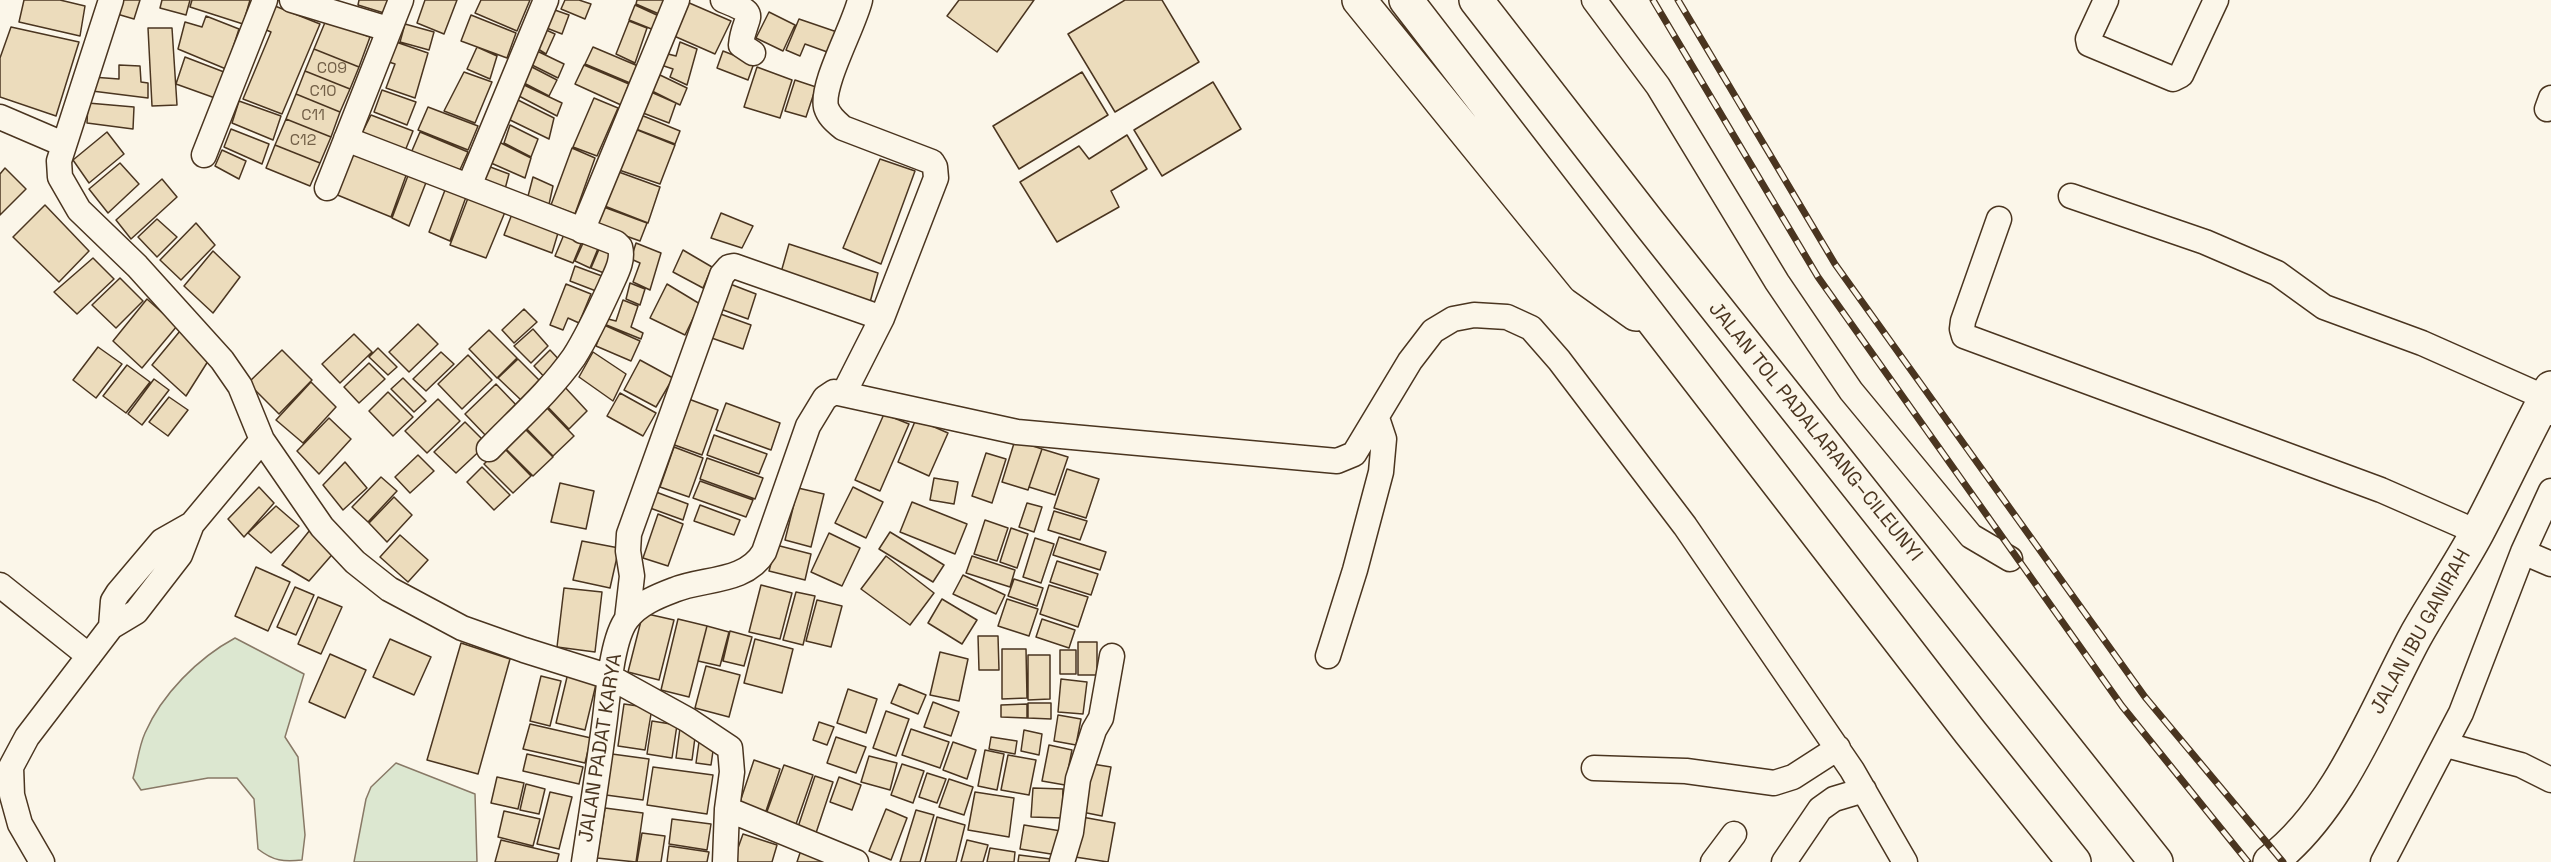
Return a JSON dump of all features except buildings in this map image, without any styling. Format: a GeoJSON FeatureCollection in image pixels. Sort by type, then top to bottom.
{"type":"FeatureCollection","features":[{"type":"Feature","properties":{"kind":"main road"},"geometry":{"type":"LineString","coordinates":[[1359,0],[1584,277],[1662,332]]}},
{"type":"Feature","properties":{"kind":"main road"},"geometry":{"type":"LineString","coordinates":[[1406,0],[1970,732],[2074,862]]}},
{"type":"Feature","properties":{"kind":"main road","name":"JALAN TOL PADALARANG–CILEUNYI"},"geometry":{"type":"LineString","coordinates":[[1476,0],[1649,223],[2156,862]]}},
{"type":"Feature","properties":{"kind":"main road","name":"JALAN IBU GANIRAH"},"geometry":{"type":"LineString","coordinates":[[2277,857],[2322,808],[2344,773],[2420,628],[2477,532],[2549,400]]}},
{"type":"Feature","properties":{"kind":"street"},"geometry":{"type":"LineString","coordinates":[[111,0],[58,161],[60,177],[79,210],[137,266],[222,360],[240,386],[262,440],[322,526],[355,562],[389,589],[462,628],[610,678],[688,720],[730,748],[732,772],[724,862]]}},
{"type":"Feature","properties":{"kind":"street"},"geometry":{"type":"LineString","coordinates":[[204,155],[265,0]]}},
{"type":"Feature","properties":{"kind":"street"},"geometry":{"type":"LineString","coordinates":[[292,0],[388,29]]}},
{"type":"Feature","properties":{"kind":"street"},"geometry":{"type":"LineString","coordinates":[[327,189],[401,0]]}},
{"type":"Feature","properties":{"kind":"street"},"geometry":{"type":"LineString","coordinates":[[469,186],[546,0]]}},
{"type":"Feature","properties":{"kind":"street"},"geometry":{"type":"LineString","coordinates":[[582,231],[677,0]]}},
{"type":"Feature","properties":{"kind":"street"},"geometry":{"type":"LineString","coordinates":[[723,0],[745,9],[748,13],[749,20],[741,45],[753,53]]}},
{"type":"Feature","properties":{"kind":"street"},"geometry":{"type":"LineString","coordinates":[[844,393],[882,318],[936,178],[932,162],[843,128],[832,119],[827,109],[825,101],[829,82],[860,0]]}},
{"type":"Feature","properties":{"kind":"street"},"geometry":{"type":"LineString","coordinates":[[1594,0],[1658,86],[1777,282],[1851,390],[1971,536],[2010,559]]}},
{"type":"Feature","properties":{"kind":"street"},"geometry":{"type":"LineString","coordinates":[[2103,1],[2088,39],[2089,44],[2173,79],[2181,75],[2216,0]]}},
{"type":"Feature","properties":{"kind":"street"},"geometry":{"type":"LineString","coordinates":[[0,117],[63,144]]}},
{"type":"Feature","properties":{"kind":"street"},"geometry":{"type":"LineString","coordinates":[[346,139],[616,243],[621,248],[621,259],[617,269],[590,330],[574,357],[555,381],[489,449]]}},
{"type":"Feature","properties":{"kind":"street"},"geometry":{"type":"LineString","coordinates":[[2071,196],[2205,242],[2277,273],[2324,307],[2422,343],[2549,400]]}},
{"type":"Feature","properties":{"kind":"street"},"geometry":{"type":"LineString","coordinates":[[1999,219],[1963,321],[1964,336],[2381,490],[2477,532]]}},
{"type":"Feature","properties":{"kind":"street","name":"JALAN PADAT KARYA"},"geometry":{"type":"LineString","coordinates":[[584,862],[610,678],[618,639],[627,619],[632,576],[627,551],[629,534],[726,269],[734,266],[882,318]]}},
{"type":"Feature","properties":{"kind":"street"},"geometry":{"type":"LineString","coordinates":[[627,619],[639,607],[659,596],[686,585],[750,569],[758,562],[764,552],[808,426],[817,408],[834,392],[1017,432],[1337,460],[1354,454],[1410,361],[1433,331],[1453,319],[1474,315],[1507,317],[1531,328],[1559,360],[1684,526],[1838,748],[1905,862]]}},
{"type":"Feature","properties":{"kind":"street"},"geometry":{"type":"LineString","coordinates":[[1328,656],[1382,472],[1384,439],[1377,418]]}},
{"type":"Feature","properties":{"kind":"street"},"geometry":{"type":"LineString","coordinates":[[42,862],[20,824],[12,795],[11,767],[27,737],[111,627],[113,601],[118,593],[162,541],[192,524],[262,440]]}},
{"type":"Feature","properties":{"kind":"street"},"geometry":{"type":"LineString","coordinates":[[2383,862],[2461,713],[2523,552],[2551,491]]}},
{"type":"Feature","properties":{"kind":"street"},"geometry":{"type":"LineString","coordinates":[[2523,552],[2551,564]]}},
{"type":"Feature","properties":{"kind":"street"},"geometry":{"type":"LineString","coordinates":[[0,585],[89,656]]}},
{"type":"Feature","properties":{"kind":"street"},"geometry":{"type":"LineString","coordinates":[[1062,862],[1071,832],[1078,778],[1094,730],[1101,718],[1112,656]]}},
{"type":"Feature","properties":{"kind":"street"},"geometry":{"type":"LineString","coordinates":[[2446,745],[2521,765],[2551,780]]}},
{"type":"Feature","properties":{"kind":"street"},"geometry":{"type":"LineString","coordinates":[[1594,768],[1686,771],[1774,783],[1793,777],[1838,748]]}},
{"type":"Feature","properties":{"kind":"street"},"geometry":{"type":"LineString","coordinates":[[1784,862],[1820,809],[1834,799],[1864,790]]}},
{"type":"Feature","properties":{"kind":"street"},"geometry":{"type":"LineString","coordinates":[[727,809],[856,862]]}},
{"type":"Feature","properties":{"kind":"street"},"geometry":{"type":"LineString","coordinates":[[1713,862],[1734,834]]}},
{"type":"Feature","properties":{"kind":"green space"},"geometry":{"type":"Polygon","coordinates":[[[235,638],[304,674],[285,737],[298,757],[305,835],[302,860],[279,860],[258,849],[254,799],[237,778],[208,778],[141,790],[133,778],[143,738],[152,719],[171,691],[182,678],[208,656],[235,638]]]}},
{"type":"Feature","properties":{"kind":"green space"},"geometry":{"type":"Polygon","coordinates":[[[396,763],[475,794],[477,862],[354,862],[366,799],[371,787],[396,763]]]}},
{"type":"Feature","properties":{"kind":"railway"},"geometry":{"type":"LineString","coordinates":[[1653,0],[1818,277],[2122,706],[2248,862]]}},
{"type":"Feature","properties":{"kind":"railway"},"geometry":{"type":"LineString","coordinates":[[1678,0],[1835,264],[2145,697],[2283,862]]}}]}
